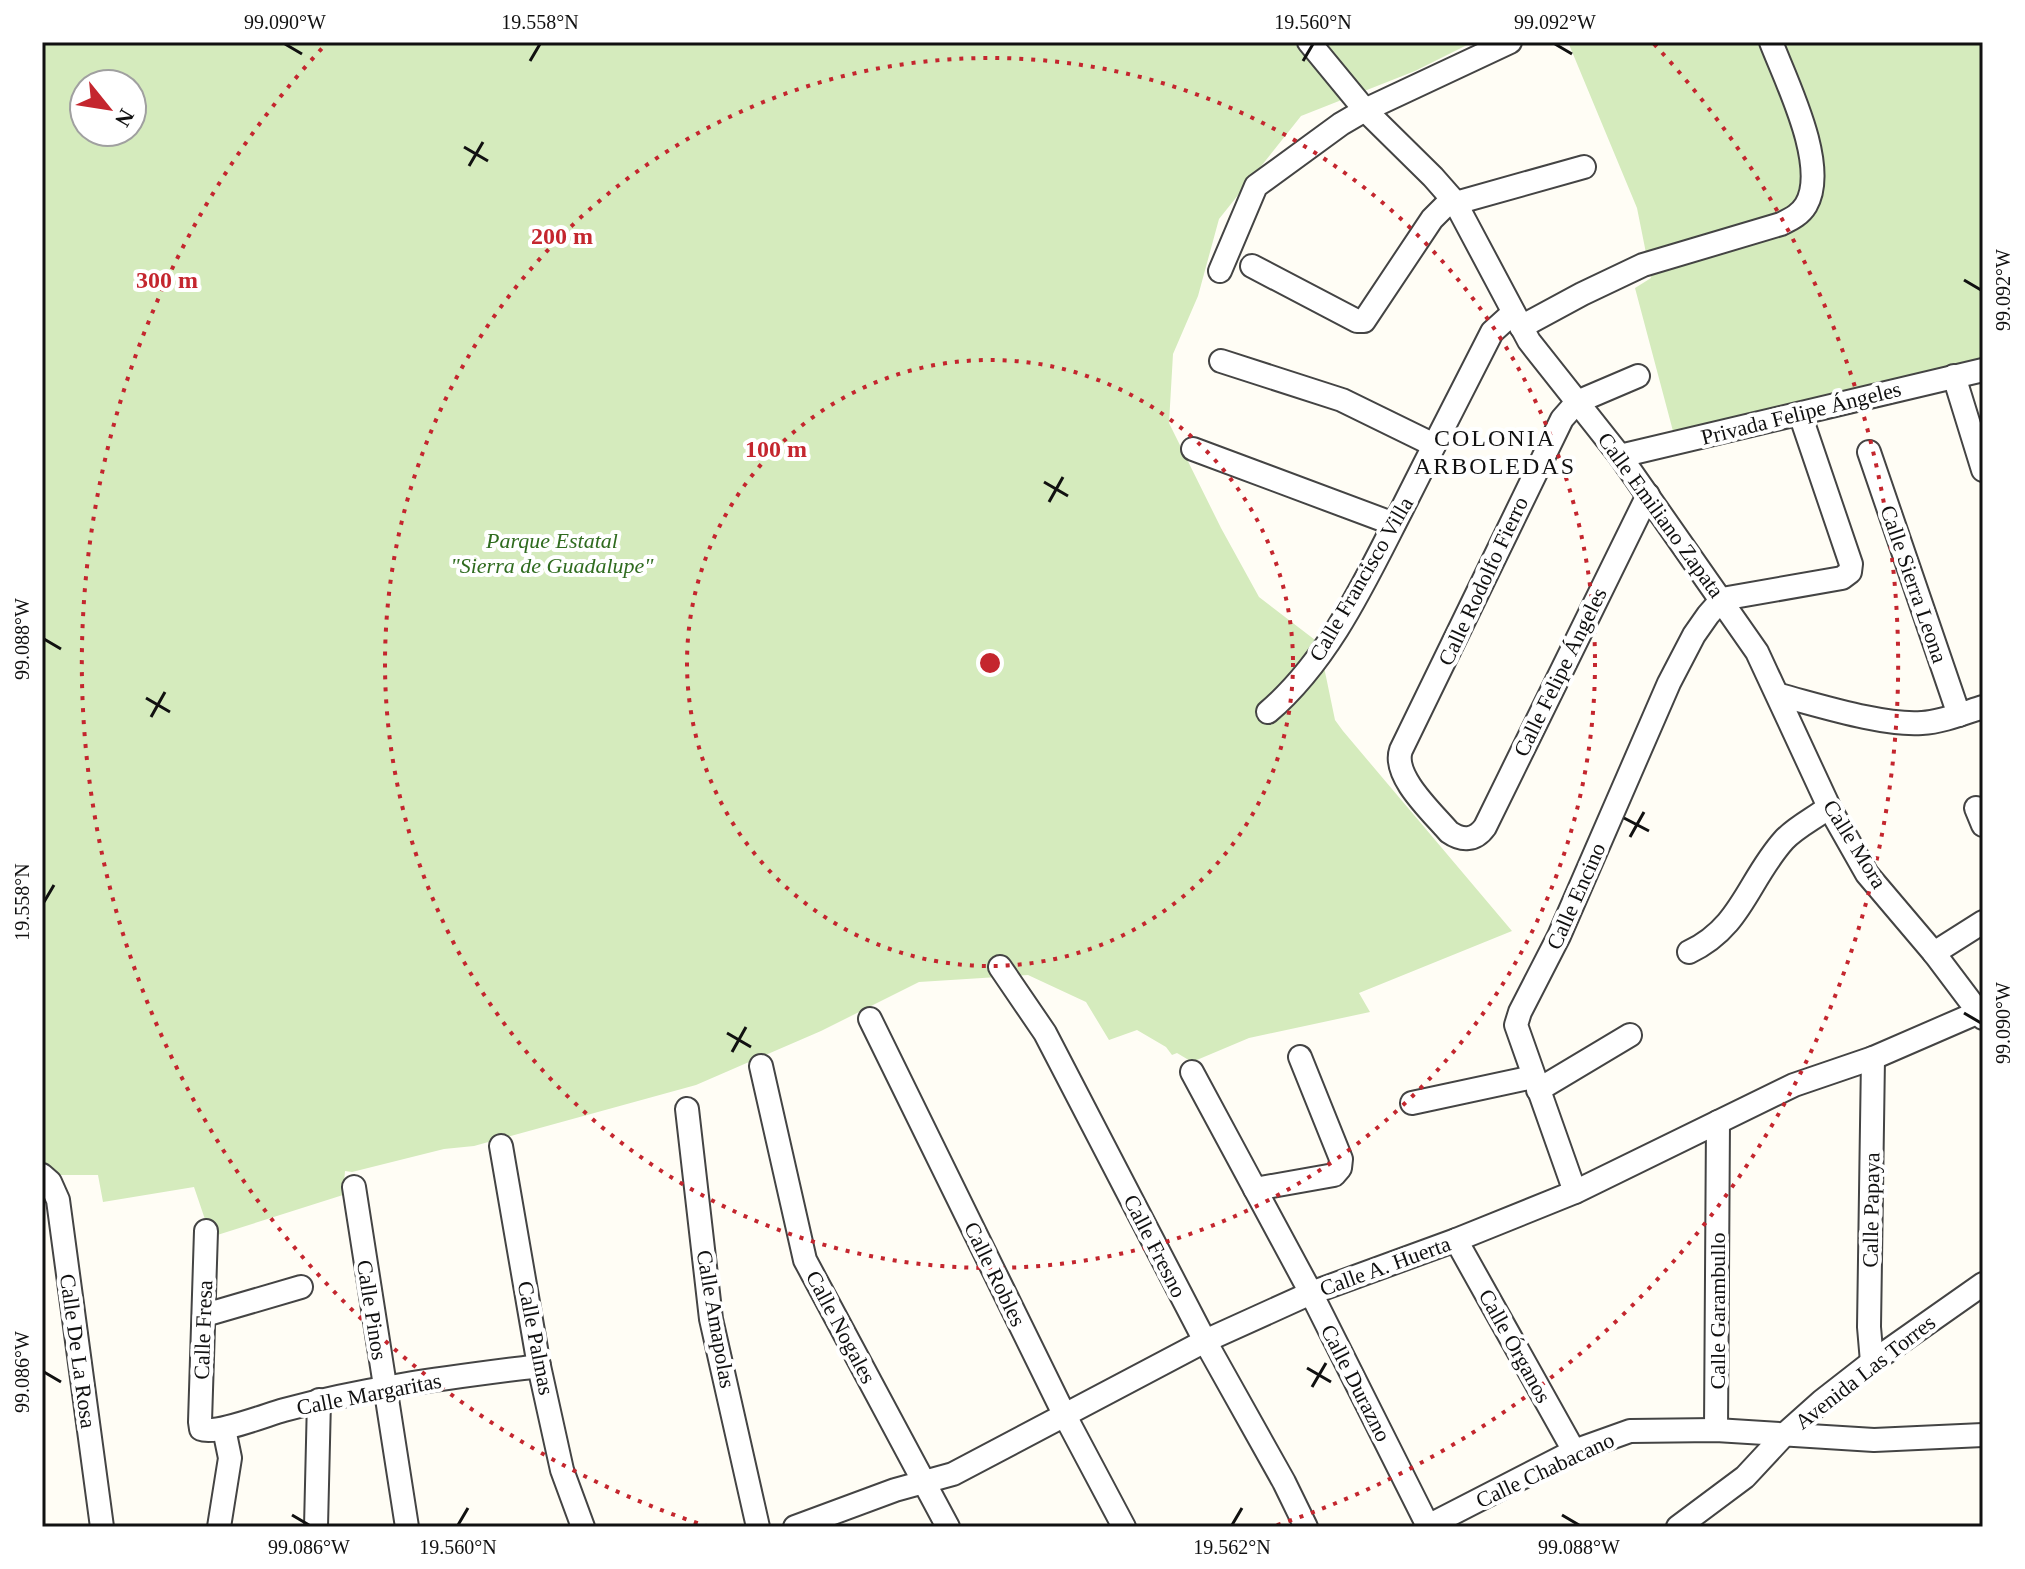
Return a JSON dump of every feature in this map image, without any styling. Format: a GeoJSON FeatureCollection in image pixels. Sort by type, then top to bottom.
{"type":"FeatureCollection","features":[{"type":"Feature","properties":{"kind":"street","name":"Calle Emiliano Zapata"},"geometry":{"type":"LineString","coordinates":[[1309,42],[1365,110],[1455,202],[1517,320],[1620,456],[1722,599],[1757,652],[1779,695]]}},
{"type":"Feature","properties":{"kind":"street"},"geometry":{"type":"LineString","coordinates":[[1220,271],[1256,186],[1365,110],[1510,42]]}},
{"type":"Feature","properties":{"kind":"street","name":"Calle Francisco Villa"},"geometry":{"type":"LineString","coordinates":[[1268,712],[1294,690],[1325,647],[1394,524],[1492,332],[1643,265],[1781,224],[1796,217],[1805,206],[1814,172],[1802,125],[1771,42]]}},
{"type":"Feature","properties":{"kind":"street"},"geometry":{"type":"LineString","coordinates":[[1252,266],[1357,321],[1364,321],[1432,219],[1445,206],[1584,167]]}},
{"type":"Feature","properties":{"kind":"street"},"geometry":{"type":"LineString","coordinates":[[1221,361],[1342,400],[1434,445]]}},
{"type":"Feature","properties":{"kind":"street","name":"Privada Felipe Ángeles"},"geometry":{"type":"LineString","coordinates":[[1620,456],[1983,370]]}},
{"type":"Feature","properties":{"kind":"street"},"geometry":{"type":"LineString","coordinates":[[1577,402],[1638,376]]}},
{"type":"Feature","properties":{"kind":"street"},"geometry":{"type":"LineString","coordinates":[[1954,376],[1983,470]]}},
{"type":"Feature","properties":{"kind":"street","name":"Calle Rodolfo Fierro"},"geometry":{"type":"LineString","coordinates":[[1465,838],[1449,832],[1405,778],[1399,765],[1401,750],[1547,445],[1562,419],[1577,402]]}},
{"type":"Feature","properties":{"kind":"street"},"geometry":{"type":"LineString","coordinates":[[1722,599],[1842,578],[1850,572],[1851,564],[1800,414]]}},
{"type":"Feature","properties":{"kind":"street"},"geometry":{"type":"LineString","coordinates":[[1193,449],[1394,524]]}},
{"type":"Feature","properties":{"kind":"street","name":"Calle Sierra Leona"},"geometry":{"type":"LineString","coordinates":[[1869,452],[1959,715]]}},
{"type":"Feature","properties":{"kind":"street","name":"Calle Felipe Ángeles"},"geometry":{"type":"LineString","coordinates":[[1465,838],[1476,836],[1485,827],[1648,495]]}},
{"type":"Feature","properties":{"kind":"street","name":"Calle Encino"},"geometry":{"type":"LineString","coordinates":[[1575,1192],[1516,1025],[1559,936],[1669,683],[1694,635],[1722,599]]}},
{"type":"Feature","properties":{"kind":"street"},"geometry":{"type":"LineString","coordinates":[[1779,695],[1852,714],[1904,723],[1923,723],[1983,707]]}},
{"type":"Feature","properties":{"kind":"street","name":"Calle Mora"},"geometry":{"type":"LineString","coordinates":[[1779,695],[1829,807],[1867,874],[1934,953],[1981,1015]]}},
{"type":"Feature","properties":{"kind":"street"},"geometry":{"type":"LineString","coordinates":[[1689,952],[1707,943],[1724,928],[1786,838],[1829,807]]}},
{"type":"Feature","properties":{"kind":"street"},"geometry":{"type":"LineString","coordinates":[[1934,953],[1983,922]]}},
{"type":"Feature","properties":{"kind":"street","name":"Calle Fresno"},"geometry":{"type":"LineString","coordinates":[[1000,967],[1045,1033],[1205,1341],[1306,1527]]}},
{"type":"Feature","properties":{"kind":"street","name":"Calle A. Huerta"},"geometry":{"type":"LineString","coordinates":[[795,1527],[895,1490],[953,1474],[1205,1341],[1311,1293],[1575,1192],[1794,1085],[1873,1058],[1981,1015]]}},
{"type":"Feature","properties":{"kind":"street","name":"Calle Robles"},"geometry":{"type":"LineString","coordinates":[[870,1019],[1064,1414],[1124,1527]]}},
{"type":"Feature","properties":{"kind":"street"},"geometry":{"type":"LineString","coordinates":[[1412,1103],[1536,1083],[1630,1035]]}},
{"type":"Feature","properties":{"kind":"street"},"geometry":{"type":"LineString","coordinates":[[1255,1189],[1334,1175],[1340,1168],[1341,1159],[1300,1057]]}},
{"type":"Feature","properties":{"kind":"street","name":"Calle Papaya"},"geometry":{"type":"LineString","coordinates":[[1872,1362],[1869,1327],[1873,1058]]}},
{"type":"Feature","properties":{"kind":"street","name":"Calle Nogales"},"geometry":{"type":"LineString","coordinates":[[761,1066],[805,1260],[948,1527]]}},
{"type":"Feature","properties":{"kind":"street","name":"Calle Durazno"},"geometry":{"type":"LineString","coordinates":[[1192,1072],[1311,1293],[1427,1527]]}},
{"type":"Feature","properties":{"kind":"street","name":"Calle Amapolas"},"geometry":{"type":"LineString","coordinates":[[687,1109],[711,1319],[758,1527]]}},
{"type":"Feature","properties":{"kind":"street","name":"Calle Garambullo"},"geometry":{"type":"LineString","coordinates":[[1716,1430],[1718,1122]]}},
{"type":"Feature","properties":{"kind":"street","name":"Calle Palmas"},"geometry":{"type":"LineString","coordinates":[[501,1146],[539,1366],[562,1470],[583,1527]]}},
{"type":"Feature","properties":{"kind":"street","name":"Calle De La Rosa"},"geometry":{"type":"LineString","coordinates":[[44,1176],[58,1200],[102,1527]]}},
{"type":"Feature","properties":{"kind":"street","name":"Calle Pinos"},"geometry":{"type":"LineString","coordinates":[[354,1187],[407,1527]]}},
{"type":"Feature","properties":{"kind":"street","name":"Calle Fresa"},"geometry":{"type":"LineString","coordinates":[[206,1231],[205,1315],[213,1429],[230,1458],[219,1527]]}},
{"type":"Feature","properties":{"kind":"street","name":"Calle Órganos"},"geometry":{"type":"LineString","coordinates":[[1456,1240],[1574,1451]]}},
{"type":"Feature","properties":{"kind":"street","name":"Avenida Las Torres"},"geometry":{"type":"LineString","coordinates":[[1678,1527],[1745,1477],[1785,1434],[1872,1362],[1983,1284]]}},
{"type":"Feature","properties":{"kind":"street"},"geometry":{"type":"LineString","coordinates":[[205,1315],[301,1287]]}},
{"type":"Feature","properties":{"kind":"street","name":"Calle Margaritas"},"geometry":{"type":"LineString","coordinates":[[213,1429],[319,1400],[383,1387],[539,1366]]}},
{"type":"Feature","properties":{"kind":"street"},"geometry":{"type":"LineString","coordinates":[[316,1527],[319,1400]]}},
{"type":"Feature","properties":{"kind":"street"},"geometry":{"type":"LineString","coordinates":[[1716,1430],[1874,1440],[1983,1435]]}},
{"type":"Feature","properties":{"kind":"street","name":"Calle Chabacano"},"geometry":{"type":"LineString","coordinates":[[1427,1527],[1574,1451],[1630,1431],[1716,1430]]}},
{"type":"Feature","properties":{"kind":"green space","name":"Parque Estatal \"Sierra de Guadalupe\""},"geometry":{"type":"Polygon","coordinates":[[[42,42],[1473,42],[1415,71],[1301,116],[1219,219],[1198,296],[1173,354],[1169,423],[1259,597],[1319,643],[1335,720],[1512,931],[1359,993],[1370,1012],[1249,1038],[1192,1062],[1177,1053],[1172,1055],[1166,1047],[1137,1030],[1109,1040],[1086,1002],[1028,975],[919,982],[821,1031],[696,1085],[474,1146],[444,1149],[352,1172],[345,1171],[343,1195],[211,1237],[194,1187],[103,1202],[98,1175],[52,1175],[42,1168],[42,42]]]}},
{"type":"Feature","properties":{"kind":"green space"},"geometry":{"type":"Polygon","coordinates":[[[1568,42],[1983,42],[1983,375],[1678,450],[1635,288],[1651,278],[1637,208],[1568,42]]]}},
{"type":"Feature","properties":{"kind":"district","name":"COLONIA ARBOLEDAS"},"geometry":{"type":"Point","coordinates":[1495,452]}}]}
